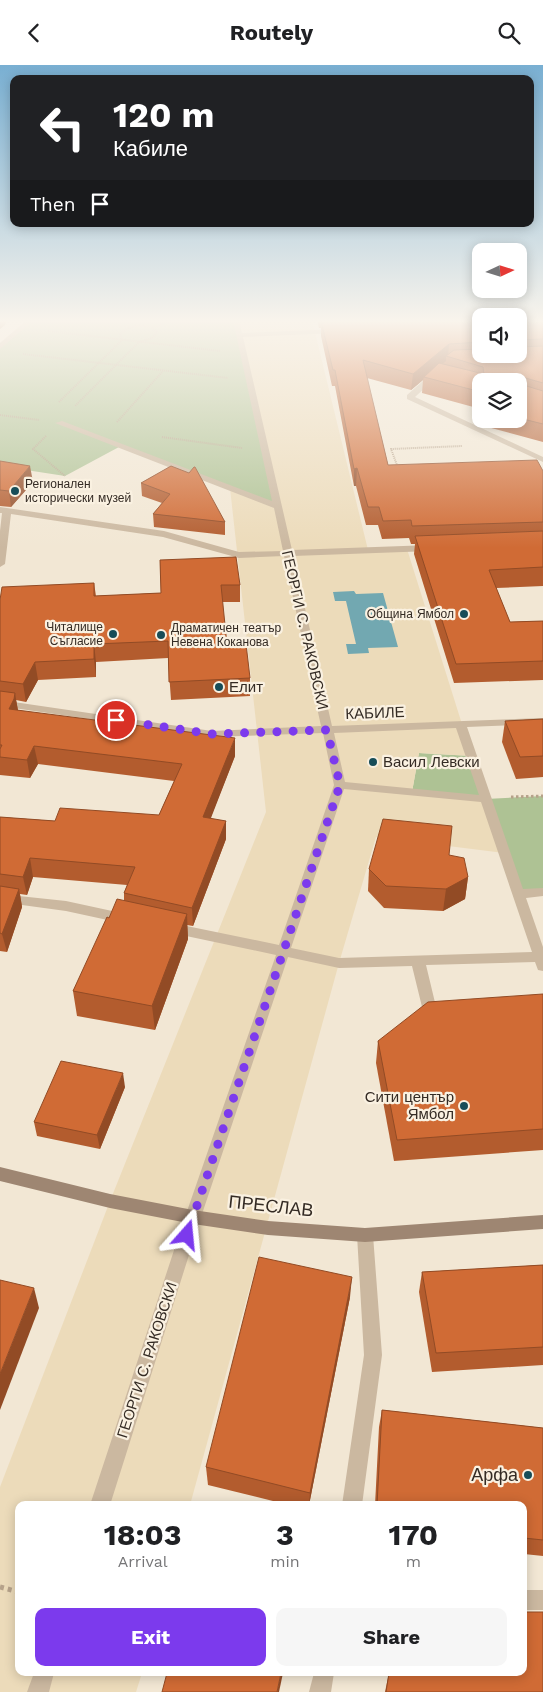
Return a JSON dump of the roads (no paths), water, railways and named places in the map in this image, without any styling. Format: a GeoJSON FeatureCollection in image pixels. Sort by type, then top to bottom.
{"type":"FeatureCollection","features":[{"type":"Feature","properties":{"kind":"street","name":"ГЕОРГИ С. РАКОВСКИ"},"geometry":{"type":"LineString","coordinates":[[101,1501],[193,1217],[340,785],[252,396]]}},
{"type":"Feature","properties":{"kind":"street"},"geometry":{"type":"LineString","coordinates":[[411,396],[410,397],[543,460]]}},
{"type":"Feature","properties":{"kind":"street"},"geometry":{"type":"LineString","coordinates":[[59,423],[277,506]]}},
{"type":"Feature","properties":{"kind":"street"},"geometry":{"type":"LineString","coordinates":[[0,564],[3,510],[164,534],[239,555],[436,548]]}},
{"type":"Feature","properties":{"kind":"street","name":"КАБИЛЕ"},"geometry":{"type":"LineString","coordinates":[[0,703],[212,734],[543,721]]}},
{"type":"Feature","properties":{"kind":"street"},"geometry":{"type":"LineString","coordinates":[[160,926],[339,963],[541,961],[461,725]]}},
{"type":"Feature","properties":{"kind":"street"},"geometry":{"type":"LineString","coordinates":[[340,785],[486,799]]}},
{"type":"Feature","properties":{"kind":"street"},"geometry":{"type":"LineString","coordinates":[[519,894],[543,892]]}},
{"type":"Feature","properties":{"kind":"street"},"geometry":{"type":"LineString","coordinates":[[0,899],[66,906],[141,922]]}},
{"type":"Feature","properties":{"kind":"street"},"geometry":{"type":"LineString","coordinates":[[418,961],[431,1015]]}},
{"type":"Feature","properties":{"kind":"street","name":"ПРЕСЛАВ"},"geometry":{"type":"LineString","coordinates":[[0,1174],[110,1201],[193,1217],[268,1228],[364,1235],[543,1222]]}},
{"type":"Feature","properties":{"kind":"street"},"geometry":{"type":"LineString","coordinates":[[353,1501],[373,1355],[364,1235]]}},
{"type":"Feature","properties":{"kind":"street"},"geometry":{"type":"LineString","coordinates":[[527,1599],[543,1600]]}},
{"type":"Feature","properties":{"kind":"street"},"geometry":{"type":"LineString","coordinates":[[38,1692],[43,1676]]}},
{"type":"Feature","properties":{"kind":"street"},"geometry":{"type":"LineString","coordinates":[[320,1692],[323,1676]]}},
{"type":"Feature","properties":{"kind":"water"},"geometry":{"type":"Polygon","coordinates":[[[354,591],[356,594],[383,593],[398,647],[368,648],[369,653],[348,654],[346,644],[356,644],[346,601],[335,601],[333,592],[354,591]]]}},
{"type":"Feature","properties":{"kind":"place","name":"Регионален исторически музей"},"geometry":{"type":"Point","coordinates":[15,491]}},
{"type":"Feature","properties":{"kind":"place","name":"Община Ямбол"},"geometry":{"type":"Point","coordinates":[464,614]}},
{"type":"Feature","properties":{"kind":"place","name":"Читалище Съгласие"},"geometry":{"type":"Point","coordinates":[113,634]}},
{"type":"Feature","properties":{"kind":"place","name":"Драматичен театър Невена Коканова"},"geometry":{"type":"Point","coordinates":[161,635]}},
{"type":"Feature","properties":{"kind":"place","name":"Елит"},"geometry":{"type":"Point","coordinates":[219,687]}},
{"type":"Feature","properties":{"kind":"place","name":"Васил Левски"},"geometry":{"type":"Point","coordinates":[373,762]}},
{"type":"Feature","properties":{"kind":"place","name":"Сити център Ямбол"},"geometry":{"type":"Point","coordinates":[464,1106]}},
{"type":"Feature","properties":{"kind":"place","name":"Арфа"},"geometry":{"type":"Point","coordinates":[528,1475]}}]}
